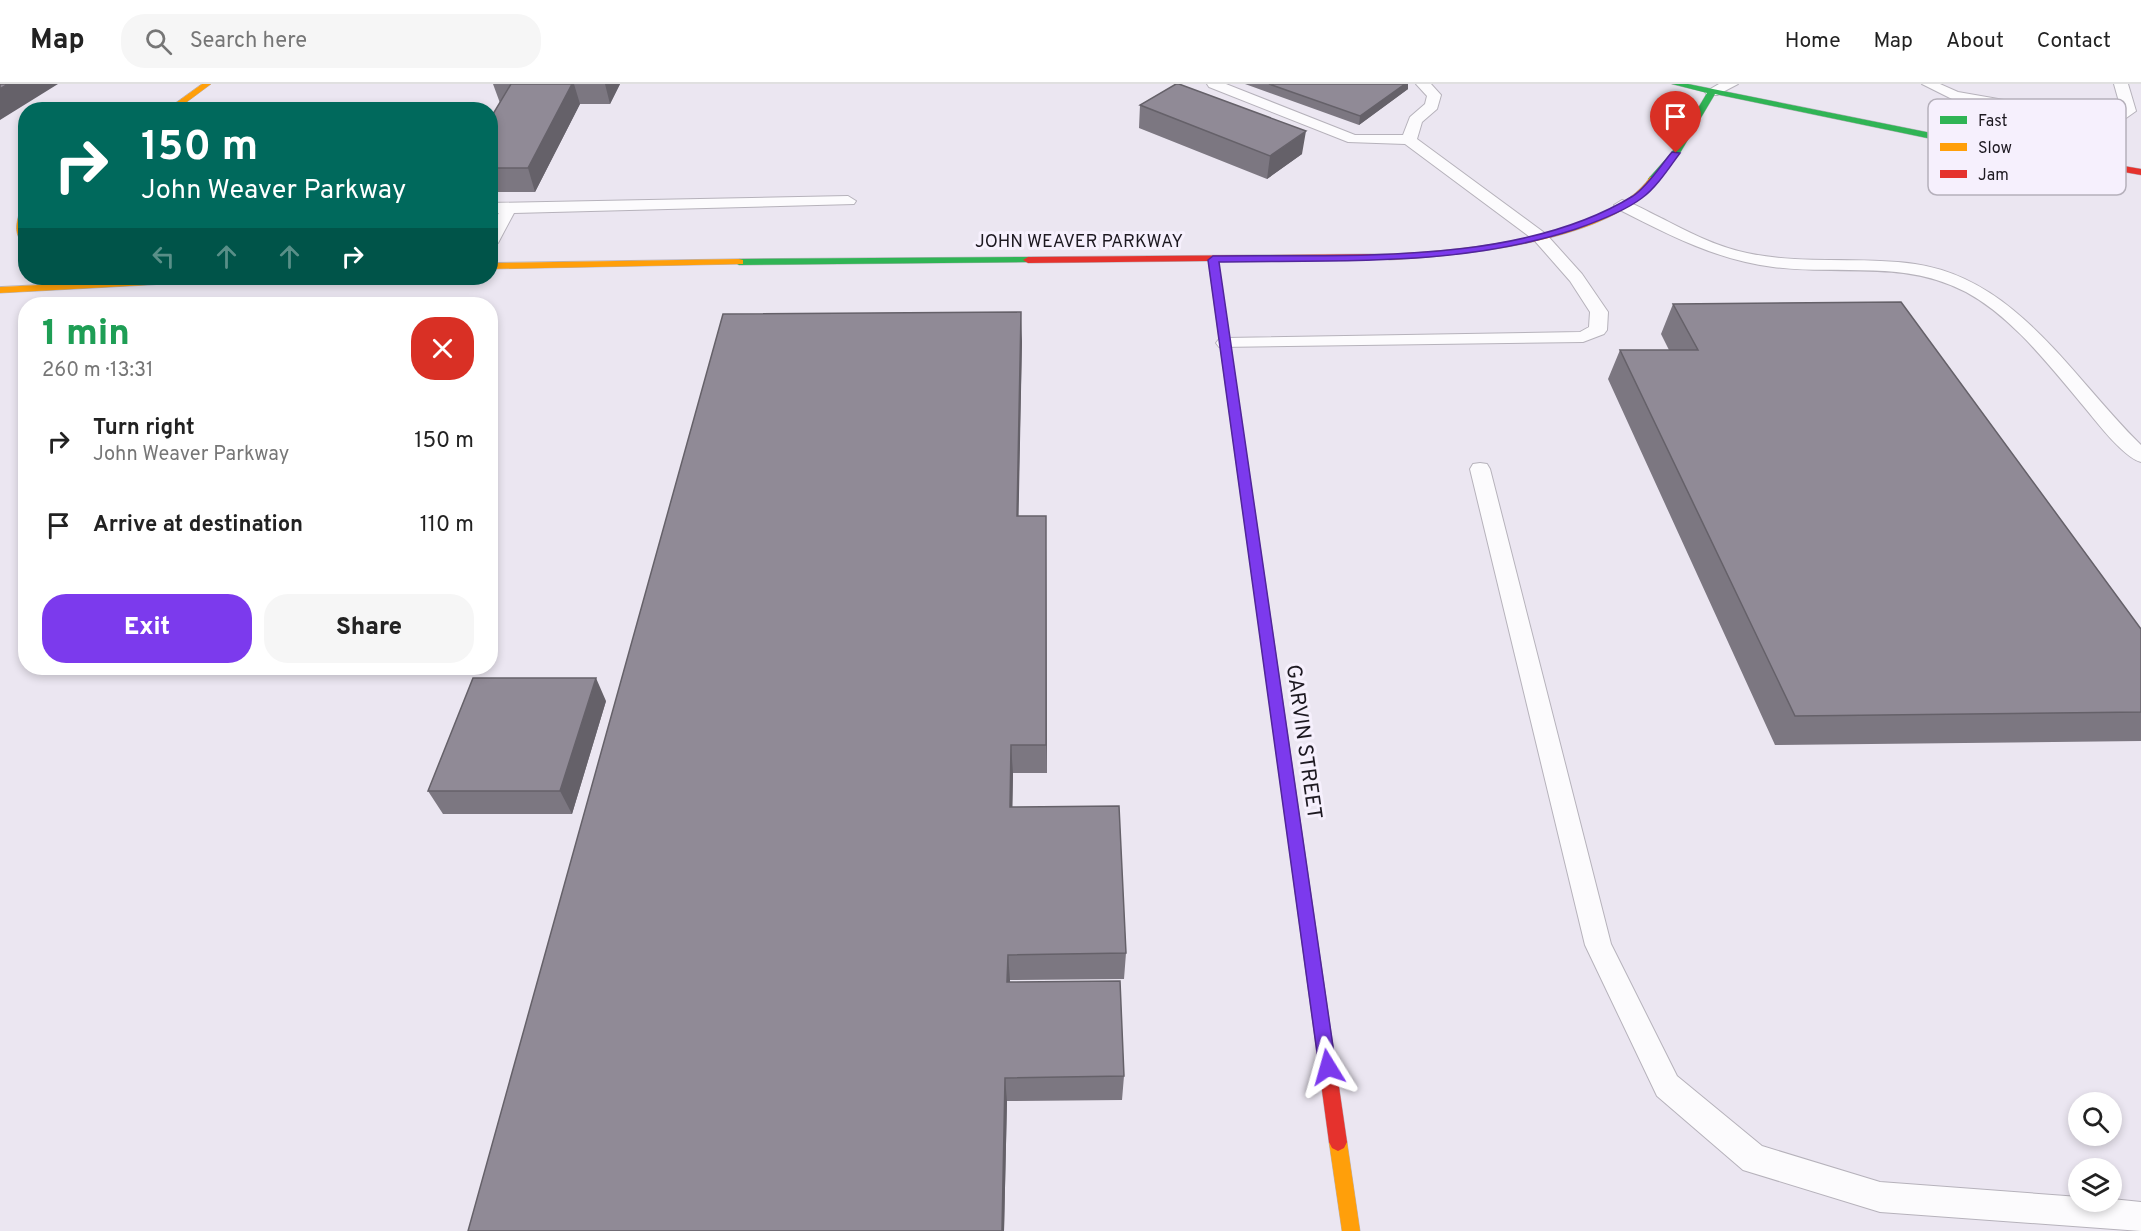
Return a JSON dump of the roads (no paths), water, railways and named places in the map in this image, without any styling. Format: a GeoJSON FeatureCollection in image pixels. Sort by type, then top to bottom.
{"type":"FeatureCollection","features":[{"type":"Feature","properties":{"kind":"main road"},"geometry":{"type":"LineString","coordinates":[[181,102],[207,84]]}},
{"type":"Feature","properties":{"kind":"main road"},"geometry":{"type":"LineString","coordinates":[[1676,84],[1712,88],[1928,135]]}},
{"type":"Feature","properties":{"kind":"main road","name":"JOHN WEAVER PARKWAY"},"geometry":{"type":"LineString","coordinates":[[498,266],[632,262],[1213,260],[1418,256],[1477,249],[1540,237],[1593,220],[1639,196],[1676,153],[1712,88]]}},
{"type":"Feature","properties":{"kind":"main road"},"geometry":{"type":"LineString","coordinates":[[2126,169],[2141,172]]}},
{"type":"Feature","properties":{"kind":"main road"},"geometry":{"type":"LineString","coordinates":[[8,223],[18,216]]}},
{"type":"Feature","properties":{"kind":"main road","name":"GARVIN STREET"},"geometry":{"type":"LineString","coordinates":[[1213,260],[1351,1231]]}},
{"type":"Feature","properties":{"kind":"main road"},"geometry":{"type":"LineString","coordinates":[[0,290],[92,285]]}},
{"type":"Feature","properties":{"kind":"lane"},"geometry":{"type":"LineString","coordinates":[[1214,84],[1353,139],[1409,140],[1540,237],[1576,278],[1599,312],[1598,330],[1583,338],[1225,343]]}},
{"type":"Feature","properties":{"kind":"lane"},"geometry":{"type":"LineString","coordinates":[[1409,140],[1415,120],[1432,106],[1434,95],[1423,84]]}},
{"type":"Feature","properties":{"kind":"lane"},"geometry":{"type":"LineString","coordinates":[[1712,88],[1731,84]]}},
{"type":"Feature","properties":{"kind":"lane"},"geometry":{"type":"LineString","coordinates":[[1929,84],[1954,96],[1972,99]]}},
{"type":"Feature","properties":{"kind":"lane"},"geometry":{"type":"LineString","coordinates":[[2121,84],[2125,99]]}},
{"type":"Feature","properties":{"kind":"lane"},"geometry":{"type":"LineString","coordinates":[[498,208],[848,201]]}},
{"type":"Feature","properties":{"kind":"lane"},"geometry":{"type":"LineString","coordinates":[[1622,206],[1700,244],[1748,258],[1804,264],[1890,264],[1933,273],[1973,290],[2020,324],[2141,456]]}},
{"type":"Feature","properties":{"kind":"lane"},"geometry":{"type":"LineString","coordinates":[[498,228],[509,208]]}},
{"type":"Feature","properties":{"kind":"lane"},"geometry":{"type":"LineString","coordinates":[[1480,469],[1598,945],[1667,1086],[1754,1159],[1880,1197],[2141,1217]]}}]}
